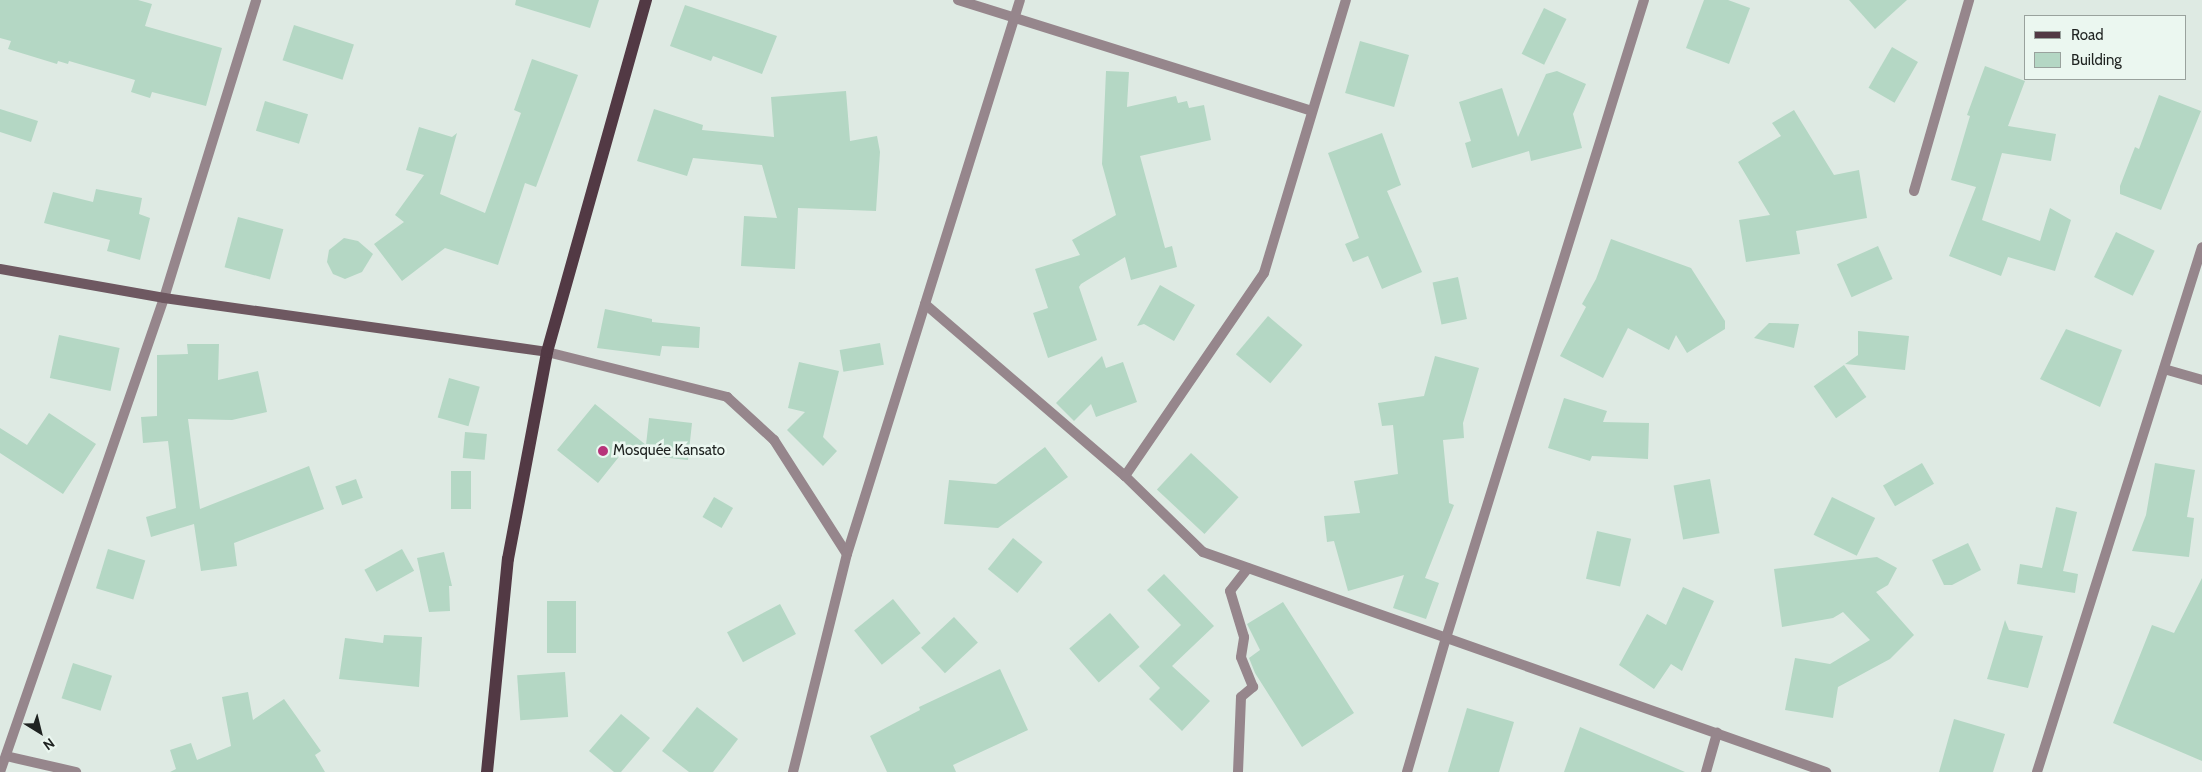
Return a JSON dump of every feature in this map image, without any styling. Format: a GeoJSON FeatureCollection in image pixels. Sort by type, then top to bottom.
{"type":"FeatureCollection","features":[{"type":"Feature","properties":{"kind":"main road"},"geometry":{"type":"LineString","coordinates":[[487,772],[508,559],[547,352],[646,0]]}},
{"type":"Feature","properties":{"kind":"street"},"geometry":{"type":"LineString","coordinates":[[0,772],[164,298],[256,0]]}},
{"type":"Feature","properties":{"kind":"street"},"geometry":{"type":"LineString","coordinates":[[958,0],[1312,111]]}},
{"type":"Feature","properties":{"kind":"street"},"geometry":{"type":"LineString","coordinates":[[793,772],[847,554],[1020,0]]}},
{"type":"Feature","properties":{"kind":"street"},"geometry":{"type":"LineString","coordinates":[[1126,476],[1264,273],[1346,0]]}},
{"type":"Feature","properties":{"kind":"street"},"geometry":{"type":"LineString","coordinates":[[1407,772],[1446,638],[1644,0]]}},
{"type":"Feature","properties":{"kind":"street"},"geometry":{"type":"LineString","coordinates":[[1914,191],[1969,0]]}},
{"type":"Feature","properties":{"kind":"street"},"geometry":{"type":"LineString","coordinates":[[2037,772],[2202,247]]}},
{"type":"Feature","properties":{"kind":"street"},"geometry":{"type":"LineString","coordinates":[[0,269],[164,298],[547,352],[727,397],[774,440],[847,554]]}},
{"type":"Feature","properties":{"kind":"street"},"geometry":{"type":"LineString","coordinates":[[925,304],[1126,476],[1203,552],[1826,772]]}},
{"type":"Feature","properties":{"kind":"street"},"geometry":{"type":"LineString","coordinates":[[2164,369],[2202,380]]}},
{"type":"Feature","properties":{"kind":"street"},"geometry":{"type":"LineString","coordinates":[[1238,772],[1241,697],[1252,687],[1241,657],[1244,637],[1230,591],[1248,568]]}},
{"type":"Feature","properties":{"kind":"street"},"geometry":{"type":"LineString","coordinates":[[1706,772],[1716,733]]}},
{"type":"Feature","properties":{"kind":"street"},"geometry":{"type":"LineString","coordinates":[[6,756],[76,772]]}},
{"type":"Feature","properties":{"kind":"building"},"geometry":{"type":"Polygon","coordinates":[[[0,0],[138,0],[152,4],[145,26],[222,48],[206,106],[152,92],[150,98],[131,92],[135,80],[69,61],[68,64],[58,61],[57,64],[8,49],[11,41],[0,38],[0,0]]]}},
{"type":"Feature","properties":{"kind":"building"},"geometry":{"type":"Polygon","coordinates":[[[516,0],[599,0],[590,28],[515,5],[516,0]]]}},
{"type":"Feature","properties":{"kind":"building"},"geometry":{"type":"Polygon","coordinates":[[[1704,0],[1728,0],[1750,8],[1729,64],[1686,48],[1704,0]]]}},
{"type":"Feature","properties":{"kind":"building"},"geometry":{"type":"Polygon","coordinates":[[[1849,0],[1907,0],[1875,29],[1849,0]]]}},
{"type":"Feature","properties":{"kind":"building"},"geometry":{"type":"Polygon","coordinates":[[[685,5],[777,36],[762,74],[713,56],[711,61],[670,46],[685,5]]]}},
{"type":"Feature","properties":{"kind":"building"},"geometry":{"type":"Polygon","coordinates":[[[1544,8],[1566,19],[1544,65],[1522,54],[1544,8]]]}},
{"type":"Feature","properties":{"kind":"building"},"geometry":{"type":"Polygon","coordinates":[[[294,25],[354,44],[342,80],[283,60],[294,25]]]}},
{"type":"Feature","properties":{"kind":"building"},"geometry":{"type":"Polygon","coordinates":[[[1360,41],[1409,55],[1394,107],[1345,93],[1360,41]]]}},
{"type":"Feature","properties":{"kind":"building"},"geometry":{"type":"Polygon","coordinates":[[[1892,47],[1918,62],[1894,103],[1868,88],[1892,47]]]}},
{"type":"Feature","properties":{"kind":"building"},"geometry":{"type":"Polygon","coordinates":[[[532,59],[578,75],[536,187],[525,183],[498,265],[445,248],[402,281],[374,244],[404,222],[395,215],[424,175],[406,170],[419,127],[452,137],[457,133],[440,194],[485,213],[521,113],[514,110],[532,59]]]}},
{"type":"Feature","properties":{"kind":"building"},"geometry":{"type":"Polygon","coordinates":[[[1985,66],[2025,81],[2008,126],[2056,134],[2051,161],[2002,153],[1982,220],[2040,241],[2050,208],[2071,220],[2055,271],[2008,257],[2001,276],[1949,256],[1976,187],[1951,180],[1970,116],[1967,115],[1985,66]]]}},
{"type":"Feature","properties":{"kind":"building"},"geometry":{"type":"Polygon","coordinates":[[[1106,71],[1129,72],[1127,107],[1176,96],[1178,103],[1187,101],[1189,108],[1204,105],[1211,140],[1140,156],[1165,248],[1172,246],[1177,267],[1131,280],[1125,257],[1081,284],[1079,287],[1097,340],[1048,358],[1033,313],[1048,308],[1035,269],[1080,255],[1072,240],[1116,215],[1102,164],[1106,71]]]}},
{"type":"Feature","properties":{"kind":"building"},"geometry":{"type":"Polygon","coordinates":[[[1557,71],[1586,84],[1573,114],[1582,148],[1531,161],[1529,151],[1472,168],[1465,143],[1471,141],[1459,102],[1502,88],[1518,137],[1546,74],[1557,71]]]}},
{"type":"Feature","properties":{"kind":"building"},"geometry":{"type":"Polygon","coordinates":[[[846,91],[850,141],[877,136],[880,152],[876,211],[798,208],[795,269],[741,266],[744,216],[777,218],[762,165],[693,158],[687,176],[637,161],[654,109],[703,125],[702,130],[774,137],[771,97],[846,91]]]}},
{"type":"Feature","properties":{"kind":"building"},"geometry":{"type":"Polygon","coordinates":[[[2159,95],[2201,111],[2161,210],[2120,194],[2120,186],[2135,147],[2139,149],[2159,95]]]}},
{"type":"Feature","properties":{"kind":"building"},"geometry":{"type":"Polygon","coordinates":[[[265,101],[308,114],[299,144],[256,131],[265,101]]]}},
{"type":"Feature","properties":{"kind":"building"},"geometry":{"type":"Polygon","coordinates":[[[0,109],[38,121],[31,142],[0,132],[0,109]]]}},
{"type":"Feature","properties":{"kind":"building"},"geometry":{"type":"Polygon","coordinates":[[[1794,110],[1834,175],[1859,170],[1867,218],[1796,231],[1800,254],[1746,262],[1739,220],[1770,215],[1738,162],[1781,136],[1772,123],[1794,110]]]}},
{"type":"Feature","properties":{"kind":"building"},"geometry":{"type":"Polygon","coordinates":[[[1382,133],[1401,185],[1387,191],[1422,272],[1382,289],[1368,256],[1353,262],[1345,244],[1359,238],[1328,153],[1382,133]]]}},
{"type":"Feature","properties":{"kind":"building"},"geometry":{"type":"Polygon","coordinates":[[[96,189],[142,198],[139,214],[150,218],[140,260],[107,251],[110,240],[44,223],[53,192],[93,202],[96,189]]]}},
{"type":"Feature","properties":{"kind":"building"},"geometry":{"type":"Polygon","coordinates":[[[238,217],[283,229],[270,279],[225,267],[238,217]]]}},
{"type":"Feature","properties":{"kind":"building"},"geometry":{"type":"Polygon","coordinates":[[[2116,232],[2155,251],[2133,296],[2094,277],[2116,232]]]}},
{"type":"Feature","properties":{"kind":"building"},"geometry":{"type":"Polygon","coordinates":[[[344,238],[358,241],[373,254],[362,272],[345,279],[333,274],[327,262],[329,250],[344,238]]]}},
{"type":"Feature","properties":{"kind":"building"},"geometry":{"type":"Polygon","coordinates":[[[1611,239],[1691,268],[1725,321],[1725,329],[1687,353],[1676,335],[1669,350],[1628,328],[1603,378],[1560,356],[1586,307],[1582,304],[1596,279],[1611,239]]]}},
{"type":"Feature","properties":{"kind":"building"},"geometry":{"type":"Polygon","coordinates":[[[1878,246],[1893,279],[1852,297],[1837,264],[1878,246]]]}},
{"type":"Feature","properties":{"kind":"building"},"geometry":{"type":"Polygon","coordinates":[[[1458,277],[1467,319],[1442,324],[1433,282],[1458,277]]]}},
{"type":"Feature","properties":{"kind":"building"},"geometry":{"type":"Polygon","coordinates":[[[1160,285],[1195,305],[1174,341],[1144,324],[1137,326],[1160,285]]]}},
{"type":"Feature","properties":{"kind":"building"},"geometry":{"type":"Polygon","coordinates":[[[605,309],[652,319],[652,322],[700,327],[699,348],[662,346],[660,356],[597,348],[605,309]]]}},
{"type":"Feature","properties":{"kind":"building"},"geometry":{"type":"Polygon","coordinates":[[[1268,316],[1302,345],[1270,383],[1236,354],[1268,316]]]}},
{"type":"Feature","properties":{"kind":"building"},"geometry":{"type":"Polygon","coordinates":[[[1769,323],[1799,324],[1794,348],[1754,338],[1769,323]]]}},
{"type":"Feature","properties":{"kind":"building"},"geometry":{"type":"Polygon","coordinates":[[[2066,329],[2122,350],[2100,407],[2040,379],[2066,329]]]}},
{"type":"Feature","properties":{"kind":"building"},"geometry":{"type":"Polygon","coordinates":[[[1858,331],[1909,336],[1905,370],[1845,364],[1858,355],[1858,331]]]}},
{"type":"Feature","properties":{"kind":"building"},"geometry":{"type":"Polygon","coordinates":[[[59,335],[120,348],[110,391],[50,378],[59,335]]]}},
{"type":"Feature","properties":{"kind":"building"},"geometry":{"type":"Polygon","coordinates":[[[880,343],[884,365],[843,372],[840,350],[880,343]]]}},
{"type":"Feature","properties":{"kind":"building"},"geometry":{"type":"Polygon","coordinates":[[[187,344],[219,344],[218,380],[258,371],[267,412],[232,420],[188,419],[200,509],[309,466],[324,509],[234,543],[237,566],[201,571],[194,524],[151,537],[146,517],[176,508],[168,441],[143,443],[141,417],[157,416],[157,355],[188,354],[187,344]]]}},
{"type":"Feature","properties":{"kind":"building"},"geometry":{"type":"Polygon","coordinates":[[[1102,356],[1106,368],[1123,362],[1137,402],[1096,417],[1091,404],[1074,421],[1056,403],[1102,356]]]}},
{"type":"Feature","properties":{"kind":"building"},"geometry":{"type":"Polygon","coordinates":[[[1435,356],[1479,368],[1463,423],[1464,438],[1443,440],[1449,503],[1454,505],[1425,578],[1439,583],[1426,619],[1393,608],[1404,575],[1348,591],[1334,541],[1327,542],[1324,516],[1360,513],[1354,481],[1398,474],[1393,425],[1382,426],[1378,403],[1424,396],[1435,356]]]}},
{"type":"Feature","properties":{"kind":"building"},"geometry":{"type":"Polygon","coordinates":[[[799,362],[839,371],[823,437],[837,451],[823,466],[787,430],[805,412],[788,408],[799,362]]]}},
{"type":"Feature","properties":{"kind":"building"},"geometry":{"type":"Polygon","coordinates":[[[1844,365],[1866,397],[1836,418],[1814,386],[1844,365]]]}},
{"type":"Feature","properties":{"kind":"building"},"geometry":{"type":"Polygon","coordinates":[[[449,378],[480,387],[468,426],[438,417],[449,378]]]}},
{"type":"Feature","properties":{"kind":"building"},"geometry":{"type":"Polygon","coordinates":[[[1564,398],[1607,411],[1603,422],[1649,423],[1648,459],[1592,456],[1590,461],[1548,448],[1564,398]]]}},
{"type":"Feature","properties":{"kind":"building"},"geometry":{"type":"Polygon","coordinates":[[[595,404],[646,445],[649,418],[692,423],[688,460],[622,453],[598,483],[557,450],[595,404]]]}},
{"type":"Feature","properties":{"kind":"building"},"geometry":{"type":"Polygon","coordinates":[[[49,413],[96,444],[63,494],[0,453],[0,428],[27,445],[49,413]]]}},
{"type":"Feature","properties":{"kind":"building"},"geometry":{"type":"Polygon","coordinates":[[[465,432],[487,434],[485,460],[463,458],[465,432]]]}},
{"type":"Feature","properties":{"kind":"building"},"geometry":{"type":"Polygon","coordinates":[[[1045,447],[1068,477],[998,528],[944,524],[949,480],[996,484],[1045,447]]]}},
{"type":"Feature","properties":{"kind":"building"},"geometry":{"type":"Polygon","coordinates":[[[1191,453],[1239,497],[1204,534],[1157,490],[1191,453]]]}},
{"type":"Feature","properties":{"kind":"building"},"geometry":{"type":"Polygon","coordinates":[[[1922,463],[1934,484],[1895,506],[1883,486],[1922,463]]]}},
{"type":"Feature","properties":{"kind":"building"},"geometry":{"type":"Polygon","coordinates":[[[2155,463],[2195,470],[2187,517],[2194,518],[2189,557],[2132,551],[2146,515],[2155,463]]]}},
{"type":"Feature","properties":{"kind":"building"},"geometry":{"type":"Polygon","coordinates":[[[451,471],[471,471],[471,509],[451,509],[451,471]]]}},
{"type":"Feature","properties":{"kind":"building"},"geometry":{"type":"Polygon","coordinates":[[[356,479],[363,498],[342,505],[335,487],[356,479]]]}},
{"type":"Feature","properties":{"kind":"building"},"geometry":{"type":"Polygon","coordinates":[[[1710,479],[1720,533],[1683,540],[1674,485],[1710,479]]]}},
{"type":"Feature","properties":{"kind":"building"},"geometry":{"type":"Polygon","coordinates":[[[714,497],[733,508],[722,528],[702,517],[714,497]]]}},
{"type":"Feature","properties":{"kind":"building"},"geometry":{"type":"Polygon","coordinates":[[[1832,497],[1875,518],[1857,556],[1814,535],[1832,497]]]}},
{"type":"Feature","properties":{"kind":"building"},"geometry":{"type":"Polygon","coordinates":[[[2056,507],[2077,512],[2063,571],[2078,574],[2075,593],[2017,584],[2020,564],[2042,568],[2056,507]]]}},
{"type":"Feature","properties":{"kind":"building"},"geometry":{"type":"Polygon","coordinates":[[[1597,531],[1631,539],[1620,587],[1586,579],[1597,531]]]}},
{"type":"Feature","properties":{"kind":"building"},"geometry":{"type":"Polygon","coordinates":[[[1013,538],[1043,562],[1017,593],[988,569],[1013,538]]]}},
{"type":"Feature","properties":{"kind":"building"},"geometry":{"type":"Polygon","coordinates":[[[1968,543],[1981,570],[1952,585],[1944,585],[1932,560],[1968,543]]]}},
{"type":"Feature","properties":{"kind":"building"},"geometry":{"type":"Polygon","coordinates":[[[108,549],[145,560],[133,600],[96,588],[108,549]]]}},
{"type":"Feature","properties":{"kind":"building"},"geometry":{"type":"Polygon","coordinates":[[[402,549],[414,571],[377,592],[364,570],[402,549]]]}},
{"type":"Feature","properties":{"kind":"building"},"geometry":{"type":"Polygon","coordinates":[[[444,552],[452,586],[449,586],[450,611],[429,612],[417,558],[444,552]]]}},
{"type":"Feature","properties":{"kind":"building"},"geometry":{"type":"Polygon","coordinates":[[[1877,557],[1897,568],[1888,585],[1876,592],[1914,635],[1890,659],[1838,687],[1833,718],[1785,710],[1795,658],[1830,664],[1870,640],[1843,612],[1833,618],[1782,627],[1774,569],[1877,557]]]}},
{"type":"Feature","properties":{"kind":"building"},"geometry":{"type":"Polygon","coordinates":[[[1164,574],[1214,626],[1172,666],[1210,701],[1182,731],[1149,699],[1160,688],[1139,666],[1181,625],[1147,590],[1164,574]]]}},
{"type":"Feature","properties":{"kind":"building"},"geometry":{"type":"Polygon","coordinates":[[[2202,578],[2202,761],[2113,723],[2152,625],[2174,633],[2202,578]]]}},
{"type":"Feature","properties":{"kind":"building"},"geometry":{"type":"Polygon","coordinates":[[[1683,587],[1714,601],[1682,671],[1671,664],[1654,689],[1619,665],[1647,614],[1666,625],[1683,587]]]}},
{"type":"Feature","properties":{"kind":"building"},"geometry":{"type":"Polygon","coordinates":[[[893,599],[921,633],[882,665],[854,630],[893,599]]]}},
{"type":"Feature","properties":{"kind":"building"},"geometry":{"type":"Polygon","coordinates":[[[547,601],[576,601],[576,653],[547,653],[547,601]]]}},
{"type":"Feature","properties":{"kind":"building"},"geometry":{"type":"Polygon","coordinates":[[[1283,602],[1354,713],[1302,747],[1255,673],[1249,658],[1260,650],[1247,624],[1283,602]]]}},
{"type":"Feature","properties":{"kind":"building"},"geometry":{"type":"Polygon","coordinates":[[[780,604],[796,634],[743,662],[727,632],[780,604]]]}},
{"type":"Feature","properties":{"kind":"building"},"geometry":{"type":"Polygon","coordinates":[[[1110,613],[1140,647],[1099,682],[1069,648],[1110,613]]]}},
{"type":"Feature","properties":{"kind":"building"},"geometry":{"type":"Polygon","coordinates":[[[954,617],[978,643],[945,673],[921,648],[954,617]]]}},
{"type":"Feature","properties":{"kind":"building"},"geometry":{"type":"Polygon","coordinates":[[[2005,620],[2009,630],[2043,636],[2028,688],[1987,679],[2005,620]]]}},
{"type":"Feature","properties":{"kind":"building"},"geometry":{"type":"Polygon","coordinates":[[[384,635],[422,637],[419,687],[339,679],[345,638],[383,643],[384,635]]]}},
{"type":"Feature","properties":{"kind":"building"},"geometry":{"type":"Polygon","coordinates":[[[73,663],[112,676],[101,711],[62,698],[73,663]]]}},
{"type":"Feature","properties":{"kind":"building"},"geometry":{"type":"Polygon","coordinates":[[[1000,669],[1028,730],[953,765],[956,772],[887,772],[870,736],[920,710],[919,707],[1000,669]]]}},
{"type":"Feature","properties":{"kind":"building"},"geometry":{"type":"Polygon","coordinates":[[[565,672],[568,717],[520,720],[517,675],[565,672]]]}},
{"type":"Feature","properties":{"kind":"building"},"geometry":{"type":"Polygon","coordinates":[[[248,692],[253,720],[284,699],[321,751],[315,755],[325,772],[170,772],[176,769],[170,750],[191,743],[197,760],[231,746],[222,697],[248,692]]]}},
{"type":"Feature","properties":{"kind":"building"},"geometry":{"type":"Polygon","coordinates":[[[697,707],[738,739],[713,772],[689,772],[662,751],[697,707]]]}},
{"type":"Feature","properties":{"kind":"building"},"geometry":{"type":"Polygon","coordinates":[[[1467,708],[1514,722],[1499,772],[1448,772],[1467,708]]]}},
{"type":"Feature","properties":{"kind":"building"},"geometry":{"type":"Polygon","coordinates":[[[621,714],[650,738],[621,772],[614,772],[589,751],[621,714]]]}},
{"type":"Feature","properties":{"kind":"building"},"geometry":{"type":"Polygon","coordinates":[[[1954,719],[2005,734],[1993,772],[1939,772],[1954,719]]]}},
{"type":"Feature","properties":{"kind":"building"},"geometry":{"type":"Polygon","coordinates":[[[1580,727],[1685,772],[1564,772],[1580,727]]]}},
{"type":"Feature","properties":{"kind":"place","name":"Mosquée Kansato"},"geometry":{"type":"Point","coordinates":[603,451]}}]}
